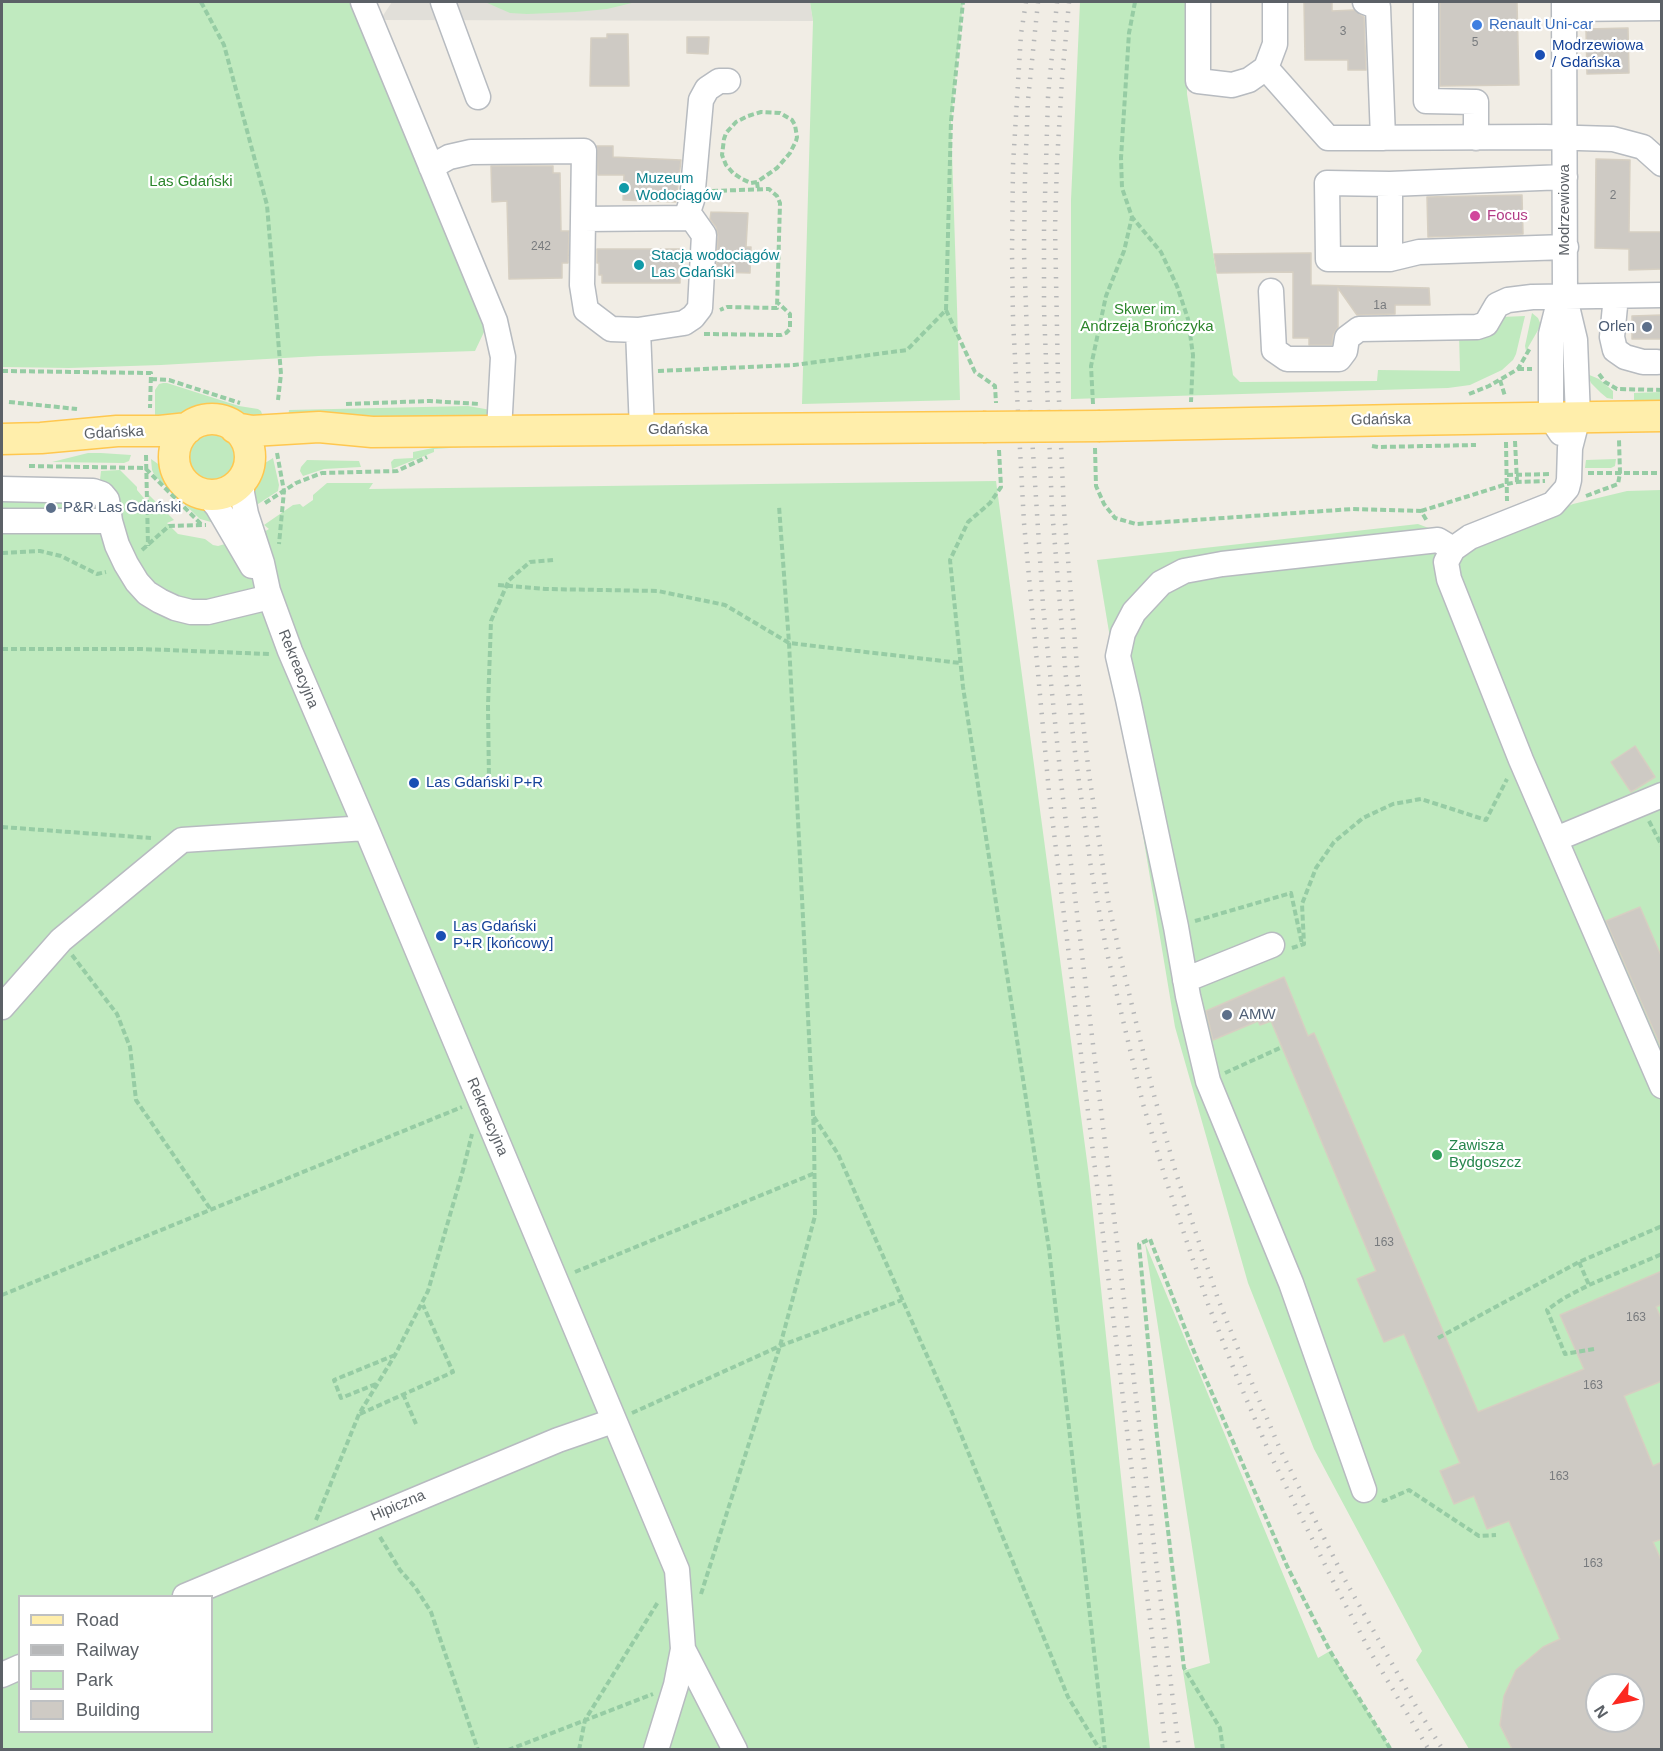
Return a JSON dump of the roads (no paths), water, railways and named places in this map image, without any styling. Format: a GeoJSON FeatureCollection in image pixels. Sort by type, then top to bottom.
{"type":"FeatureCollection","features":[{"type":"Feature","properties":{"kind":"main road","name":"Gdańska"},"geometry":{"type":"LineString","coordinates":[[239,415],[252,431],[319,427],[372,432],[1100,426],[1662,416]]}},
{"type":"Feature","properties":{"kind":"main road"},"geometry":{"type":"LineString","coordinates":[[239,415],[250,456],[245,473],[235,487],[216,495],[196,491],[187,486],[180,477],[174,457],[180,436],[195,423],[239,415]]}},
{"type":"Feature","properties":{"kind":"main road","name":"Gdańska"},"geometry":{"type":"LineString","coordinates":[[2,439],[188,428]]}},
{"type":"Feature","properties":{"kind":"main road","name":"Gdańska"},"geometry":{"type":"LineString","coordinates":[[245,473],[259,457],[276,448],[372,432]]}},
{"type":"Feature","properties":{"kind":"main road","name":"Gdańska"},"geometry":{"type":"LineString","coordinates":[[41,438],[147,451],[176,468]]}},
{"type":"Feature","properties":{"kind":"street"},"geometry":{"type":"LineString","coordinates":[[363,2],[495,321],[503,357],[500,431]]}},
{"type":"Feature","properties":{"kind":"street"},"geometry":{"type":"LineString","coordinates":[[443,2],[478,97]]}},
{"type":"Feature","properties":{"kind":"street"},"geometry":{"type":"LineString","coordinates":[[1198,2],[1198,81],[1232,85],[1249,80],[1266,68],[1275,44],[1275,2]]}},
{"type":"Feature","properties":{"kind":"street"},"geometry":{"type":"LineString","coordinates":[[1365,2],[1378,7],[1383,138]]}},
{"type":"Feature","properties":{"kind":"street"},"geometry":{"type":"LineString","coordinates":[[1426,2],[1426,101],[1476,102],[1476,138]]}},
{"type":"Feature","properties":{"kind":"street"},"geometry":{"type":"LineString","coordinates":[[1564,5],[1662,8]]}},
{"type":"Feature","properties":{"kind":"street","name":"Modrzewiowa"},"geometry":{"type":"LineString","coordinates":[[1564,5],[1565,298],[1575,340],[1565,417]]}},
{"type":"Feature","properties":{"kind":"street"},"geometry":{"type":"LineString","coordinates":[[1266,68],[1328,138],[1613,139],[1643,147],[1662,164]]}},
{"type":"Feature","properties":{"kind":"street"},"geometry":{"type":"LineString","coordinates":[[686,218],[693,192],[700,100],[707,89],[719,81],[728,81]]}},
{"type":"Feature","properties":{"kind":"street"},"geometry":{"type":"LineString","coordinates":[[431,167],[449,157],[471,152],[584,151],[582,285],[586,310],[611,329],[639,330],[684,323],[693,317],[700,308],[704,235],[692,218],[583,219]]}},
{"type":"Feature","properties":{"kind":"street"},"geometry":{"type":"LineString","coordinates":[[1565,177],[1390,184],[1327,183],[1328,259],[1390,259],[1419,252],[1566,247]]}},
{"type":"Feature","properties":{"kind":"street"},"geometry":{"type":"LineString","coordinates":[[1390,184],[1390,259]]}},
{"type":"Feature","properties":{"kind":"street"},"geometry":{"type":"LineString","coordinates":[[1271,291],[1274,350],[1287,359],[1339,359],[1345,351],[1347,338],[1359,329],[1478,327],[1486,324],[1497,305],[1508,300],[1532,297],[1662,295]]}},
{"type":"Feature","properties":{"kind":"street"},"geometry":{"type":"LineString","coordinates":[[1616,296],[1611,337],[1616,350],[1625,357],[1643,362],[1657,362]]}},
{"type":"Feature","properties":{"kind":"street"},"geometry":{"type":"LineString","coordinates":[[1565,298],[1557,310],[1551,334],[1570,448],[1569,484],[1567,488],[1552,492],[1470,537],[1453,549],[1446,562],[1449,579],[1521,760],[1662,1086]]}},
{"type":"Feature","properties":{"kind":"street"},"geometry":{"type":"LineString","coordinates":[[639,330],[642,430]]}},
{"type":"Feature","properties":{"kind":"street","name":"Rekreacyjna"},"geometry":{"type":"LineString","coordinates":[[245,473],[242,493],[246,514],[262,563],[269,594],[290,651],[676,1570],[683,1649],[676,1685],[656,1749]]}},
{"type":"Feature","properties":{"kind":"street"},"geometry":{"type":"LineString","coordinates":[[2,489],[93,491],[102,494],[107,500],[117,545],[137,582],[160,602],[175,608],[191,612],[208,612],[269,594]]}},
{"type":"Feature","properties":{"kind":"street","name":"Rekreacyjna"},"geometry":{"type":"LineString","coordinates":[[207,494],[217,506],[269,594]]}},
{"type":"Feature","properties":{"kind":"street"},"geometry":{"type":"LineString","coordinates":[[2,521],[110,521]]}},
{"type":"Feature","properties":{"kind":"street"},"geometry":{"type":"LineString","coordinates":[[1364,1490],[1291,1283],[1208,1081],[1118,656],[1123,633],[1134,612],[1161,583],[1184,571],[1222,564],[1438,540],[1453,549]]}},
{"type":"Feature","properties":{"kind":"street"},"geometry":{"type":"LineString","coordinates":[[1556,839],[1662,795]]}},
{"type":"Feature","properties":{"kind":"street"},"geometry":{"type":"LineString","coordinates":[[2,1007],[61,940],[182,840],[366,828]]}},
{"type":"Feature","properties":{"kind":"street"},"geometry":{"type":"LineString","coordinates":[[1185,980],[1278,949]]}},
{"type":"Feature","properties":{"kind":"street","name":"Hipiczna"},"geometry":{"type":"LineString","coordinates":[[187,1595],[558,1440],[614,1421]]}},
{"type":"Feature","properties":{"kind":"street","name":"Rekreacyjna"},"geometry":{"type":"LineString","coordinates":[[683,1649],[735,1749]]}},
{"type":"Feature","properties":{"kind":"street"},"geometry":{"type":"LineString","coordinates":[[2,1675],[18,1668]]}},
{"type":"Feature","properties":{"kind":"railway"},"geometry":{"type":"LineString","coordinates":[[1026,2],[1021,34],[1013,165],[1012,253],[1013,320],[1024,523],[1049,792],[1166,1750]]}},
{"type":"Feature","properties":{"kind":"railway"},"geometry":{"type":"LineString","coordinates":[[1038,2],[1028,100],[1024,253],[1029,391],[1043,605],[1062,790],[1179,1750]]}},
{"type":"Feature","properties":{"kind":"railway"},"geometry":{"type":"LineString","coordinates":[[1057,2],[1048,97],[1044,230],[1044,310],[1052,509],[1066,678],[1076,760],[1091,868],[1107,953],[1143,1104],[1165,1177],[1208,1304],[1239,1382],[1270,1454],[1336,1587],[1371,1653],[1429,1750]]}},
{"type":"Feature","properties":{"kind":"railway"},"geometry":{"type":"LineString","coordinates":[[1069,2],[1062,79],[1055,228],[1058,378],[1064,511],[1078,679],[1089,774],[1108,900],[1152,1088],[1176,1173],[1218,1299],[1280,1449],[1345,1580],[1443,1750]]}},
{"type":"Feature","properties":{"kind":"place","name":"Renault Uni-car"},"geometry":{"type":"Point","coordinates":[1477,25]}},
{"type":"Feature","properties":{"kind":"place","name":"Modrzewiowa / Gdańska"},"geometry":{"type":"Point","coordinates":[1540,55]}},
{"type":"Feature","properties":{"kind":"place","name":"Muzeum Wodociągów"},"geometry":{"type":"Point","coordinates":[624,188]}},
{"type":"Feature","properties":{"kind":"place","name":"Focus"},"geometry":{"type":"Point","coordinates":[1475,216]}},
{"type":"Feature","properties":{"kind":"place","name":"Stacja wodociągów Las Gdański"},"geometry":{"type":"Point","coordinates":[639,265]}},
{"type":"Feature","properties":{"kind":"place","name":"Orlen"},"geometry":{"type":"Point","coordinates":[1647,327]}},
{"type":"Feature","properties":{"kind":"place","name":"P&R Las Gdański"},"geometry":{"type":"Point","coordinates":[51,508]}},
{"type":"Feature","properties":{"kind":"place","name":"Las Gdański P+R"},"geometry":{"type":"Point","coordinates":[414,783]}},
{"type":"Feature","properties":{"kind":"place","name":"Las Gdański P+R [końcowy]"},"geometry":{"type":"Point","coordinates":[441,936]}},
{"type":"Feature","properties":{"kind":"place","name":"AMW"},"geometry":{"type":"Point","coordinates":[1227,1015]}},
{"type":"Feature","properties":{"kind":"place","name":"Zawisza Bydgoszcz"},"geometry":{"type":"Point","coordinates":[1437,1155]}},
{"type":"Feature","properties":{"kind":"park label","name":"Las Gdański"},"geometry":{"type":"Point","coordinates":[191,182]}},
{"type":"Feature","properties":{"kind":"park label","name":"Skwer im. Andrzeja Brończyka"},"geometry":{"type":"Point","coordinates":[1147,318]}}]}
